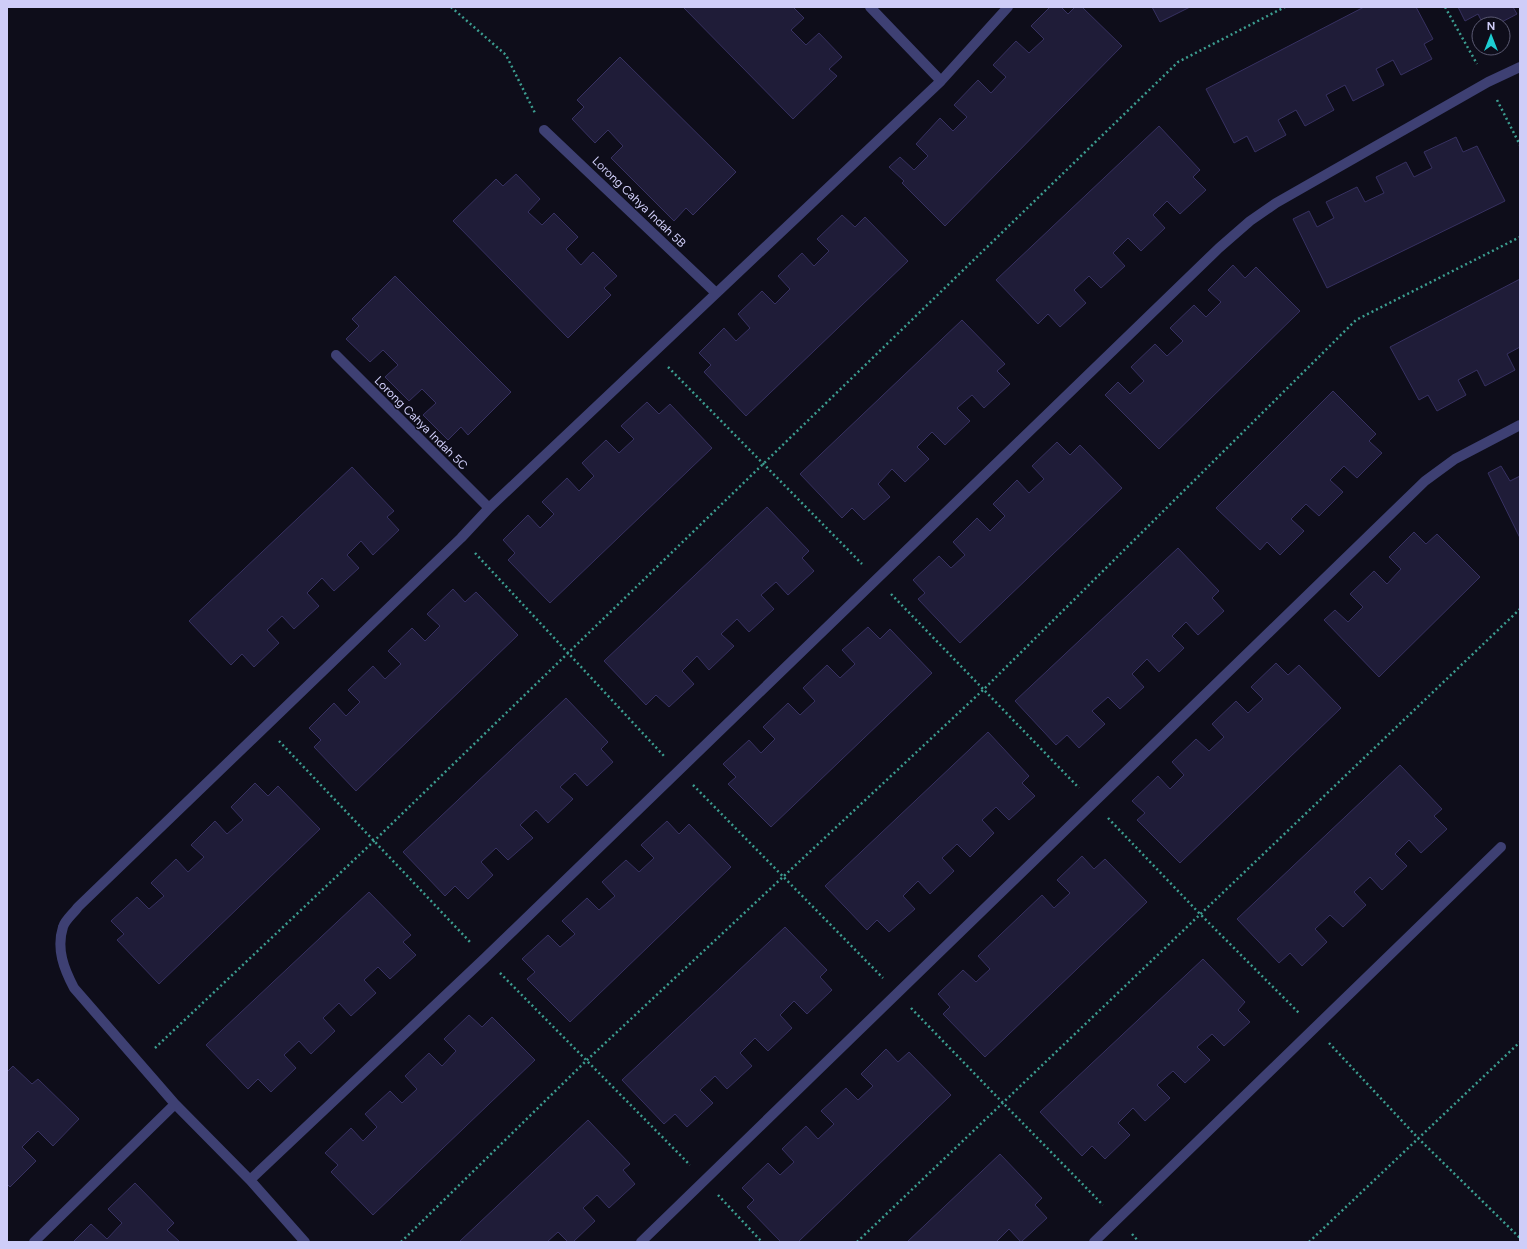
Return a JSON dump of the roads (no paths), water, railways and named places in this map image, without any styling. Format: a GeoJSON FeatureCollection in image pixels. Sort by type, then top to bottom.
{"type":"FeatureCollection","features":[{"type":"Feature","properties":{"kind":"street"},"geometry":{"type":"LineString","coordinates":[[870,7],[941,81]]}},
{"type":"Feature","properties":{"kind":"street"},"geometry":{"type":"LineString","coordinates":[[305,1242],[250,1180],[175,1104],[74,988],[64,967],[60,947],[63,926],[78,907],[461,538],[489,508],[941,81],[1008,7]]}},
{"type":"Feature","properties":{"kind":"street"},"geometry":{"type":"LineString","coordinates":[[250,1180],[679,771],[1219,248],[1250,221],[1276,202],[1488,82],[1520,67]]}},
{"type":"Feature","properties":{"kind":"street","name":"Lorong Cahya Indah 5B"},"geometry":{"type":"LineString","coordinates":[[544,130],[716,293]]}},
{"type":"Feature","properties":{"kind":"street","name":"Lorong Cahya Indah 5C"},"geometry":{"type":"LineString","coordinates":[[336,355],[489,508]]}},
{"type":"Feature","properties":{"kind":"street"},"geometry":{"type":"LineString","coordinates":[[641,1242],[1425,481],[1455,459],[1520,425]]}},
{"type":"Feature","properties":{"kind":"street"},"geometry":{"type":"LineString","coordinates":[[1094,1242],[1502,847]]}},
{"type":"Feature","properties":{"kind":"street"},"geometry":{"type":"LineString","coordinates":[[34,1242],[175,1104]]}}]}
